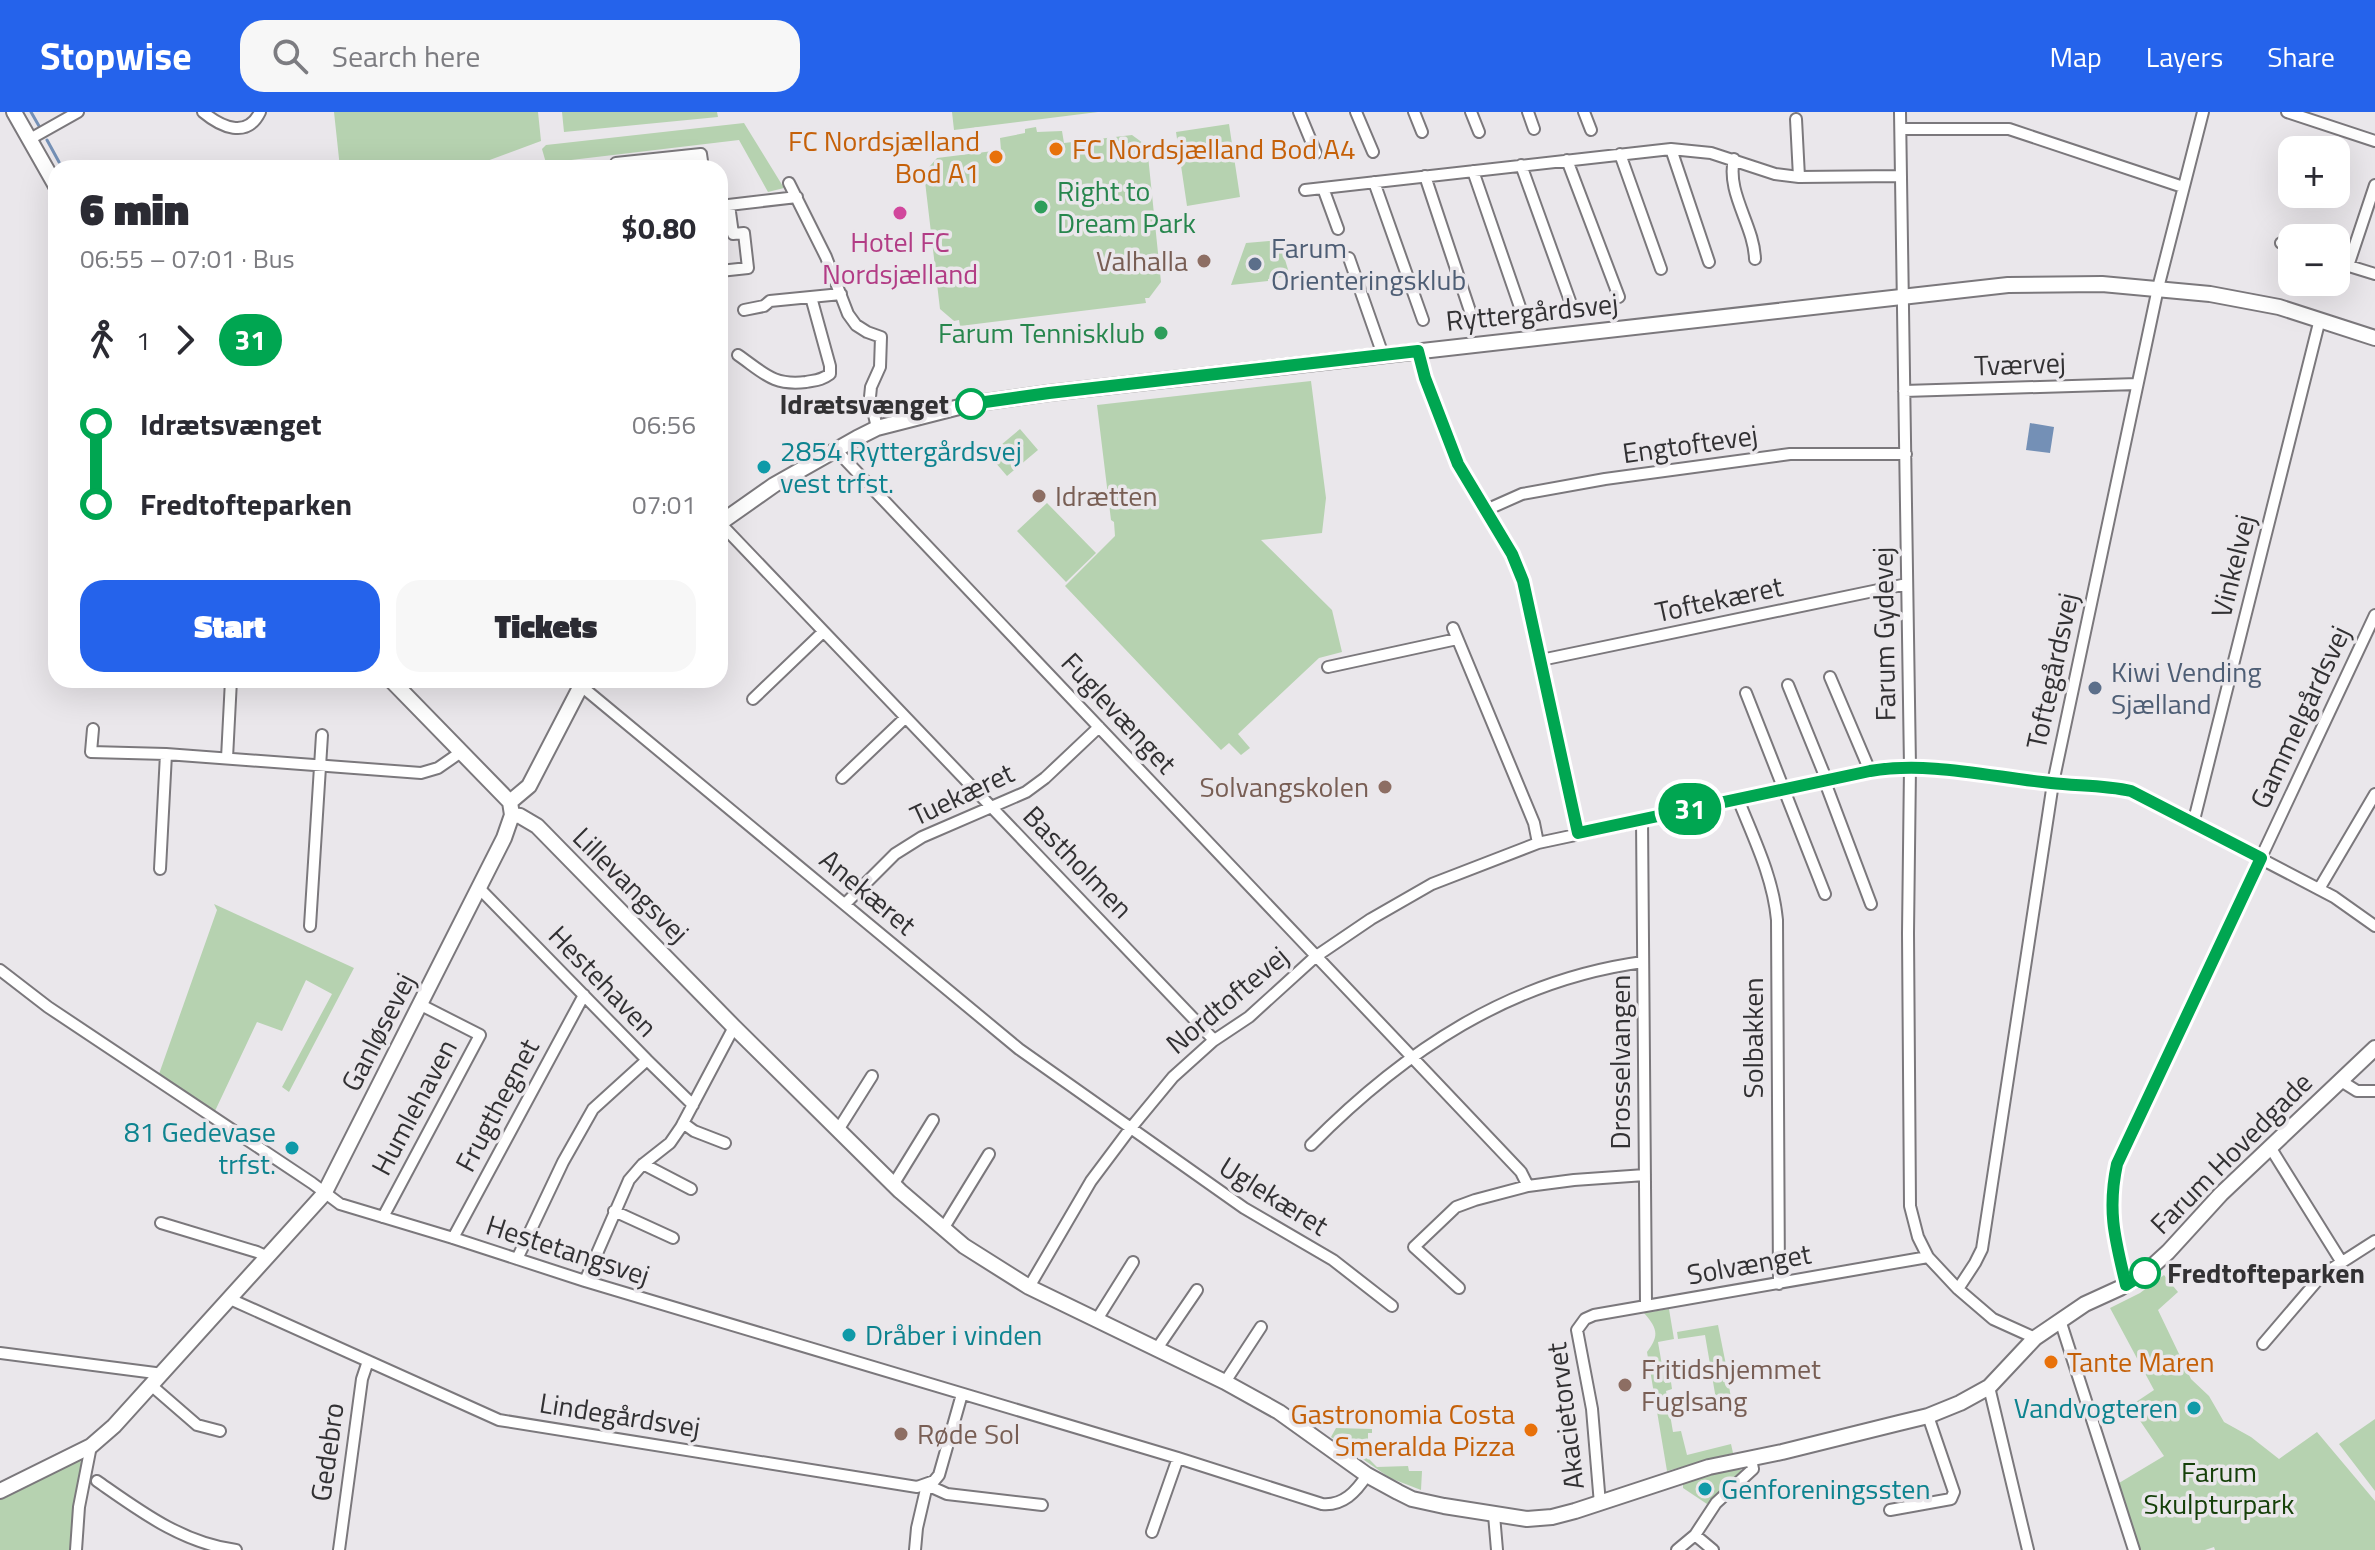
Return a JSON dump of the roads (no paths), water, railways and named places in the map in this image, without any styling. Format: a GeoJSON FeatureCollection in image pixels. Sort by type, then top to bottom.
{"type":"FeatureCollection","features":[{"type":"Feature","properties":{"kind":"street"},"geometry":{"type":"LineString","coordinates":[[14,112],[48,172]]}},
{"type":"Feature","properties":{"kind":"street"},"geometry":{"type":"LineString","coordinates":[[30,139],[78,112]]}},
{"type":"Feature","properties":{"kind":"street"},"geometry":{"type":"LineString","coordinates":[[203,112],[217,123],[245,128],[260,112]]}},
{"type":"Feature","properties":{"kind":"street"},"geometry":{"type":"LineString","coordinates":[[1299,112],[1316,153]]}},
{"type":"Feature","properties":{"kind":"street"},"geometry":{"type":"LineString","coordinates":[[1356,112],[1373,152]]}},
{"type":"Feature","properties":{"kind":"street"},"geometry":{"type":"LineString","coordinates":[[1414,112],[1422,132]]}},
{"type":"Feature","properties":{"kind":"street"},"geometry":{"type":"LineString","coordinates":[[1471,112],[1479,132]]}},
{"type":"Feature","properties":{"kind":"street"},"geometry":{"type":"LineString","coordinates":[[1528,112],[1534,129]]}},
{"type":"Feature","properties":{"kind":"street"},"geometry":{"type":"LineString","coordinates":[[1584,112],[1591,130]]}},
{"type":"Feature","properties":{"kind":"street","name":"Farum Gydevej"},"geometry":{"type":"LineString","coordinates":[[1900,112],[1910,767],[1910,1206],[1918,1237],[1928,1257],[1958,1289],[2002,1325],[2035,1338]]}},
{"type":"Feature","properties":{"kind":"street","name":"Toftegårdsvej"},"geometry":{"type":"LineString","coordinates":[[1958,1289],[1982,1249],[2053,783],[2158,288],[2203,112]]}},
{"type":"Feature","properties":{"kind":"street"},"geometry":{"type":"LineString","coordinates":[[2287,112],[2375,141]]}},
{"type":"Feature","properties":{"kind":"street"},"geometry":{"type":"LineString","coordinates":[[1796,119],[1799,177]]}},
{"type":"Feature","properties":{"kind":"street"},"geometry":{"type":"LineString","coordinates":[[1901,129],[2009,129],[2183,187]]}},
{"type":"Feature","properties":{"kind":"street"},"geometry":{"type":"LineString","coordinates":[[1305,190],[1671,149],[1692,149],[1734,159],[1775,174],[1799,177],[1900,176]]}},
{"type":"Feature","properties":{"kind":"street"},"geometry":{"type":"LineString","coordinates":[[1671,149],[1709,262]]}},
{"type":"Feature","properties":{"kind":"street"},"geometry":{"type":"LineString","coordinates":[[644,160],[701,154],[702,160]]}},
{"type":"Feature","properties":{"kind":"street"},"geometry":{"type":"LineString","coordinates":[[1620,154],[1661,269]]}},
{"type":"Feature","properties":{"kind":"street"},"geometry":{"type":"LineString","coordinates":[[1734,159],[1730,175],[1754,243],[1755,259]]}},
{"type":"Feature","properties":{"kind":"street"},"geometry":{"type":"LineString","coordinates":[[1567,160],[1619,297]]}},
{"type":"Feature","properties":{"kind":"street"},"geometry":{"type":"LineString","coordinates":[[1521,165],[1570,301]]}},
{"type":"Feature","properties":{"kind":"street"},"geometry":{"type":"LineString","coordinates":[[1473,171],[1521,310]]}},
{"type":"Feature","properties":{"kind":"street"},"geometry":{"type":"LineString","coordinates":[[1425,176],[1472,317]]}},
{"type":"Feature","properties":{"kind":"street"},"geometry":{"type":"LineString","coordinates":[[1374,182],[1423,320]]}},
{"type":"Feature","properties":{"kind":"street"},"geometry":{"type":"LineString","coordinates":[[789,183],[826,257],[848,314],[856,325],[881,337],[880,367],[870,397],[877,428]]}},
{"type":"Feature","properties":{"kind":"street"},"geometry":{"type":"LineString","coordinates":[[2350,260],[2375,185]]}},
{"type":"Feature","properties":{"kind":"street"},"geometry":{"type":"LineString","coordinates":[[1323,188],[1338,229]]}},
{"type":"Feature","properties":{"kind":"street"},"geometry":{"type":"LineString","coordinates":[[728,206],[797,197]]}},
{"type":"Feature","properties":{"kind":"street"},"geometry":{"type":"LineString","coordinates":[[728,216],[733,234],[744,233],[748,268],[728,270]]}},
{"type":"Feature","properties":{"kind":"street"},"geometry":{"type":"LineString","coordinates":[[1349,258],[1383,355]]}},
{"type":"Feature","properties":{"kind":"street"},"geometry":{"type":"LineString","coordinates":[[2350,267],[2375,274]]}},
{"type":"Feature","properties":{"kind":"street","name":"Ryttergårdsvej"},"geometry":{"type":"LineString","coordinates":[[728,517],[774,485],[877,428],[1006,399],[1986,286],[2058,283],[2158,288],[2252,302],[2320,319],[2375,338]]}},
{"type":"Feature","properties":{"kind":"street"},"geometry":{"type":"LineString","coordinates":[[744,310],[764,306],[770,301],[841,294]]}},
{"type":"Feature","properties":{"kind":"street"},"geometry":{"type":"LineString","coordinates":[[738,355],[774,380],[784,383],[823,380],[830,374],[830,366],[811,297]]}},
{"type":"Feature","properties":{"kind":"street","name":"Vinkelvej"},"geometry":{"type":"LineString","coordinates":[[2193,824],[2320,319]]}},
{"type":"Feature","properties":{"kind":"street"},"geometry":{"type":"LineString","coordinates":[[1418,351],[1425,378],[1458,464],[1512,554],[1523,581],[1578,833]]}},
{"type":"Feature","properties":{"kind":"street","name":"Tværvej"},"geometry":{"type":"LineString","coordinates":[[1904,391],[2137,384]]}},
{"type":"Feature","properties":{"kind":"street","name":"Fuglevænget"},"geometry":{"type":"LineString","coordinates":[[836,450],[1521,1172],[1528,1186]]}},
{"type":"Feature","properties":{"kind":"street","name":"Engtoftevej"},"geometry":{"type":"LineString","coordinates":[[1486,510],[1522,494],[1605,479],[1790,454],[1906,454]]}},
{"type":"Feature","properties":{"kind":"street","name":"Bastholmen"},"geometry":{"type":"LineString","coordinates":[[728,531],[1214,1040]]}},
{"type":"Feature","properties":{"kind":"street","name":"Toftekæret"},"geometry":{"type":"LineString","coordinates":[[1541,660],[1907,584]]}},
{"type":"Feature","properties":{"kind":"street","name":"Gammelgårdsvej"},"geometry":{"type":"LineString","coordinates":[[2126,1285],[2111,1209],[2117,1164],[2375,615]]}},
{"type":"Feature","properties":{"kind":"street"},"geometry":{"type":"LineString","coordinates":[[1453,628],[1534,823],[1538,843]]}},
{"type":"Feature","properties":{"kind":"street"},"geometry":{"type":"LineString","coordinates":[[753,699],[823,632]]}},
{"type":"Feature","properties":{"kind":"street"},"geometry":{"type":"LineString","coordinates":[[1328,667],[1457,639]]}},
{"type":"Feature","properties":{"kind":"street"},"geometry":{"type":"LineString","coordinates":[[1830,677],[1870,771]]}},
{"type":"Feature","properties":{"kind":"street"},"geometry":{"type":"LineString","coordinates":[[1788,685],[1871,904]]}},
{"type":"Feature","properties":{"kind":"street"},"geometry":{"type":"LineString","coordinates":[[227,758],[231,688]]}},
{"type":"Feature","properties":{"kind":"street","name":"Lillevangsvej"},"geometry":{"type":"LineString","coordinates":[[399,688],[511,808],[537,826],[893,1185],[943,1229],[1029,1287],[1225,1382],[1279,1412],[1367,1475]]}},
{"type":"Feature","properties":{"kind":"street"},"geometry":{"type":"LineString","coordinates":[[511,808],[529,786],[579,688]]}},
{"type":"Feature","properties":{"kind":"street","name":"Anekæret"},"geometry":{"type":"LineString","coordinates":[[588,688],[1019,1049],[1130,1129]]}},
{"type":"Feature","properties":{"kind":"street"},"geometry":{"type":"LineString","coordinates":[[1746,693],[1825,894]]}},
{"type":"Feature","properties":{"kind":"street"},"geometry":{"type":"LineString","coordinates":[[842,778],[905,718]]}},
{"type":"Feature","properties":{"kind":"street","name":"Tuekæret"},"geometry":{"type":"LineString","coordinates":[[845,904],[895,854],[922,837],[1026,792],[1099,727]]}},
{"type":"Feature","properties":{"kind":"street"},"geometry":{"type":"LineString","coordinates":[[93,729],[91,752],[166,754],[421,773],[438,768],[461,752]]}},
{"type":"Feature","properties":{"kind":"street"},"geometry":{"type":"LineString","coordinates":[[310,926],[322,735]]}},
{"type":"Feature","properties":{"kind":"street"},"geometry":{"type":"LineString","coordinates":[[160,869],[166,754]]}},
{"type":"Feature","properties":{"kind":"street","name":"Nordtoftevej"},"geometry":{"type":"LineString","coordinates":[[1029,1287],[1091,1181],[1173,1077],[1214,1040],[1249,1017],[1315,957],[1371,919],[1432,884],[1538,843],[1870,771],[1910,767],[2131,791],[2319,889],[2351,907],[2375,926]]}},
{"type":"Feature","properties":{"kind":"street"},"geometry":{"type":"LineString","coordinates":[[2319,889],[2375,794]]}},
{"type":"Feature","properties":{"kind":"street","name":"Solbakken"},"geometry":{"type":"LineString","coordinates":[[1738,799],[1768,875],[1777,920],[1779,1284]]}},
{"type":"Feature","properties":{"kind":"street","name":"Ganløsevej"},"geometry":{"type":"LineString","coordinates":[[0,1491],[91,1446],[114,1426],[324,1194],[504,838],[511,808]]}},
{"type":"Feature","properties":{"kind":"street","name":"Drosselvangen"},"geometry":{"type":"LineString","coordinates":[[1642,819],[1646,1305]]}},
{"type":"Feature","properties":{"kind":"street","name":"Hestehaven"},"geometry":{"type":"LineString","coordinates":[[479,888],[693,1105]]}},
{"type":"Feature","properties":{"kind":"street"},"geometry":{"type":"LineString","coordinates":[[1311,1145],[1410,1057],[1461,1024],[1556,981],[1613,966],[1643,962]]}},
{"type":"Feature","properties":{"kind":"street","name":"Hestetangsvej"},"geometry":{"type":"LineString","coordinates":[[0,970],[48,1007],[340,1204],[1322,1504],[1333,1505],[1348,1497],[1367,1475]]}},
{"type":"Feature","properties":{"kind":"street","name":"Frugthegnet"},"geometry":{"type":"LineString","coordinates":[[453,1238],[584,995]]}},
{"type":"Feature","properties":{"kind":"street","name":"Humlehaven"},"geometry":{"type":"LineString","coordinates":[[383,1217],[480,1035],[421,1005]]}},
{"type":"Feature","properties":{"kind":"street"},"geometry":{"type":"LineString","coordinates":[[585,1281],[629,1180],[643,1164],[670,1143],[734,1027]]}},
{"type":"Feature","properties":{"kind":"street","name":"Farum Hovedgade"},"geometry":{"type":"LineString","coordinates":[[1367,1475],[1412,1499],[1494,1515],[1543,1518],[1600,1504],[1707,1468],[1928,1416],[1960,1403],[1989,1387],[2035,1338],[2060,1320],[2145,1273],[2221,1194],[2375,1048]]}},
{"type":"Feature","properties":{"kind":"street"},"geometry":{"type":"LineString","coordinates":[[517,1259],[563,1162],[593,1109],[647,1060]]}},
{"type":"Feature","properties":{"kind":"street"},"geometry":{"type":"LineString","coordinates":[[838,1130],[872,1076]]}},
{"type":"Feature","properties":{"kind":"street"},"geometry":{"type":"LineString","coordinates":[[2341,1081],[2357,1091],[2375,1091]]}},
{"type":"Feature","properties":{"kind":"street"},"geometry":{"type":"LineString","coordinates":[[893,1185],[933,1120]]}},
{"type":"Feature","properties":{"kind":"street"},"geometry":{"type":"LineString","coordinates":[[683,1123],[694,1131],[725,1143]]}},
{"type":"Feature","properties":{"kind":"street","name":"Uglekæret"},"geometry":{"type":"LineString","coordinates":[[1130,1129],[1244,1208],[1333,1260],[1392,1306]]}},
{"type":"Feature","properties":{"kind":"street"},"geometry":{"type":"LineString","coordinates":[[2270,1147],[2341,1261]]}},
{"type":"Feature","properties":{"kind":"street"},"geometry":{"type":"LineString","coordinates":[[943,1229],[989,1154]]}},
{"type":"Feature","properties":{"kind":"street"},"geometry":{"type":"LineString","coordinates":[[643,1164],[691,1189]]}},
{"type":"Feature","properties":{"kind":"street"},"geometry":{"type":"LineString","coordinates":[[1459,1288],[1414,1247],[1456,1207],[1528,1186],[1645,1175]]}},
{"type":"Feature","properties":{"kind":"street"},"geometry":{"type":"LineString","coordinates":[[614,1211],[673,1238]]}},
{"type":"Feature","properties":{"kind":"street"},"geometry":{"type":"LineString","coordinates":[[161,1223],[268,1257]]}},
{"type":"Feature","properties":{"kind":"street"},"geometry":{"type":"LineString","coordinates":[[2263,1344],[2322,1275],[2375,1241]]}},
{"type":"Feature","properties":{"kind":"street","name":"Solvænget"},"geometry":{"type":"LineString","coordinates":[[1580,1323],[1594,1315],[1646,1305],[1928,1257]]}},
{"type":"Feature","properties":{"kind":"street"},"geometry":{"type":"LineString","coordinates":[[1096,1321],[1133,1262]]}},
{"type":"Feature","properties":{"kind":"street"},"geometry":{"type":"LineString","coordinates":[[1156,1350],[1197,1290]]}},
{"type":"Feature","properties":{"kind":"street","name":"Lindegårdsvej"},"geometry":{"type":"LineString","coordinates":[[230,1299],[499,1420],[917,1487],[927,1485],[947,1494],[1042,1505]]}},
{"type":"Feature","properties":{"kind":"street"},"geometry":{"type":"LineString","coordinates":[[2060,1320],[2134,1550]]}},
{"type":"Feature","properties":{"kind":"street","name":"Akacietorvet"},"geometry":{"type":"LineString","coordinates":[[1580,1323],[1577,1330],[1591,1407],[1600,1504]]}},
{"type":"Feature","properties":{"kind":"street"},"geometry":{"type":"LineString","coordinates":[[1225,1382],[1261,1327]]}},
{"type":"Feature","properties":{"kind":"street"},"geometry":{"type":"LineString","coordinates":[[0,1353],[163,1374]]}},
{"type":"Feature","properties":{"kind":"street","name":"Gedebro"},"geometry":{"type":"LineString","coordinates":[[339,1550],[362,1379],[368,1361]]}},
{"type":"Feature","properties":{"kind":"street"},"geometry":{"type":"LineString","coordinates":[[152,1386],[197,1425],[220,1431]]}},
{"type":"Feature","properties":{"kind":"street"},"geometry":{"type":"LineString","coordinates":[[1989,1387],[2028,1550]]}},
{"type":"Feature","properties":{"kind":"street"},"geometry":{"type":"LineString","coordinates":[[915,1550],[927,1485],[939,1475],[962,1394]]}},
{"type":"Feature","properties":{"kind":"street"},"geometry":{"type":"LineString","coordinates":[[1890,1510],[1951,1499],[1954,1492],[1928,1416]]}},
{"type":"Feature","properties":{"kind":"street"},"geometry":{"type":"LineString","coordinates":[[76,1550],[79,1507],[91,1446]]}},
{"type":"Feature","properties":{"kind":"street"},"geometry":{"type":"LineString","coordinates":[[1152,1532],[1178,1458]]}},
{"type":"Feature","properties":{"kind":"street"},"geometry":{"type":"LineString","coordinates":[[1677,1550],[1695,1535],[1716,1503],[1753,1469],[1751,1459]]}},
{"type":"Feature","properties":{"kind":"street"},"geometry":{"type":"LineString","coordinates":[[97,1481],[151,1518],[188,1538],[236,1550]]}},
{"type":"Feature","properties":{"kind":"street"},"geometry":{"type":"LineString","coordinates":[[1494,1515],[1497,1550]]}},
{"type":"Feature","properties":{"kind":"street"},"geometry":{"type":"LineString","coordinates":[[1695,1535],[1713,1550]]}},
{"type":"Feature","properties":{"kind":"water"},"geometry":{"type":"Polygon","coordinates":[[[2030,423],[2054,427],[2050,453],[2026,450],[2030,423]]]}},
{"type":"Feature","properties":{"kind":"waterway"},"geometry":{"type":"LineString","coordinates":[[31,112],[39,126]]}},
{"type":"Feature","properties":{"kind":"waterway"},"geometry":{"type":"LineString","coordinates":[[47,140],[58,160]]}},
{"type":"Feature","properties":{"kind":"place","name":"FC Nordsjælland Bod A4"},"geometry":{"type":"Point","coordinates":[1056,149]}},
{"type":"Feature","properties":{"kind":"place","name":"FC Nordsjælland Bod A1"},"geometry":{"type":"Point","coordinates":[996,157]}},
{"type":"Feature","properties":{"kind":"place","name":"Right to Dream Park"},"geometry":{"type":"Point","coordinates":[1041,207]}},
{"type":"Feature","properties":{"kind":"place","name":"Hotel FC Nordsjælland"},"geometry":{"type":"Point","coordinates":[900,213]}},
{"type":"Feature","properties":{"kind":"place","name":"Valhalla"},"geometry":{"type":"Point","coordinates":[1204,261]}},
{"type":"Feature","properties":{"kind":"place","name":"Farum Orienteringsklub"},"geometry":{"type":"Point","coordinates":[1255,264]}},
{"type":"Feature","properties":{"kind":"place","name":"Farum Tennisklub"},"geometry":{"type":"Point","coordinates":[1161,333]}},
{"type":"Feature","properties":{"kind":"place","name":"Idrætsvænget"},"geometry":{"type":"Point","coordinates":[971,404]}},
{"type":"Feature","properties":{"kind":"place","name":"2854 Ryttergårdsvej vest trfst."},"geometry":{"type":"Point","coordinates":[764,467]}},
{"type":"Feature","properties":{"kind":"place","name":"Idrætten"},"geometry":{"type":"Point","coordinates":[1039,496]}},
{"type":"Feature","properties":{"kind":"place","name":"Kiwi Vending Sjælland"},"geometry":{"type":"Point","coordinates":[2095,688]}},
{"type":"Feature","properties":{"kind":"place","name":"Solvangskolen"},"geometry":{"type":"Point","coordinates":[1385,787]}},
{"type":"Feature","properties":{"kind":"place","name":"81 Gedevase trfst."},"geometry":{"type":"Point","coordinates":[292,1148]}},
{"type":"Feature","properties":{"kind":"place","name":"Fredtofteparken"},"geometry":{"type":"Point","coordinates":[2145,1273]}},
{"type":"Feature","properties":{"kind":"place","name":"Dråber i vinden"},"geometry":{"type":"Point","coordinates":[849,1335]}},
{"type":"Feature","properties":{"kind":"place","name":"Tante Maren"},"geometry":{"type":"Point","coordinates":[2051,1362]}},
{"type":"Feature","properties":{"kind":"place","name":"Fritidshjemmet Fuglsang"},"geometry":{"type":"Point","coordinates":[1625,1385]}},
{"type":"Feature","properties":{"kind":"place","name":"Vandvogteren"},"geometry":{"type":"Point","coordinates":[2194,1408]}},
{"type":"Feature","properties":{"kind":"place","name":"Gastronomia Costa Smeralda Pizza"},"geometry":{"type":"Point","coordinates":[1531,1430]}},
{"type":"Feature","properties":{"kind":"place","name":"Røde Sol"},"geometry":{"type":"Point","coordinates":[901,1434]}},
{"type":"Feature","properties":{"kind":"place","name":"Genforeningssten"},"geometry":{"type":"Point","coordinates":[1705,1489]}},
{"type":"Feature","properties":{"kind":"park label","name":"Farum Skulpturpark"},"geometry":{"type":"Point","coordinates":[2219,1488]}}]}
